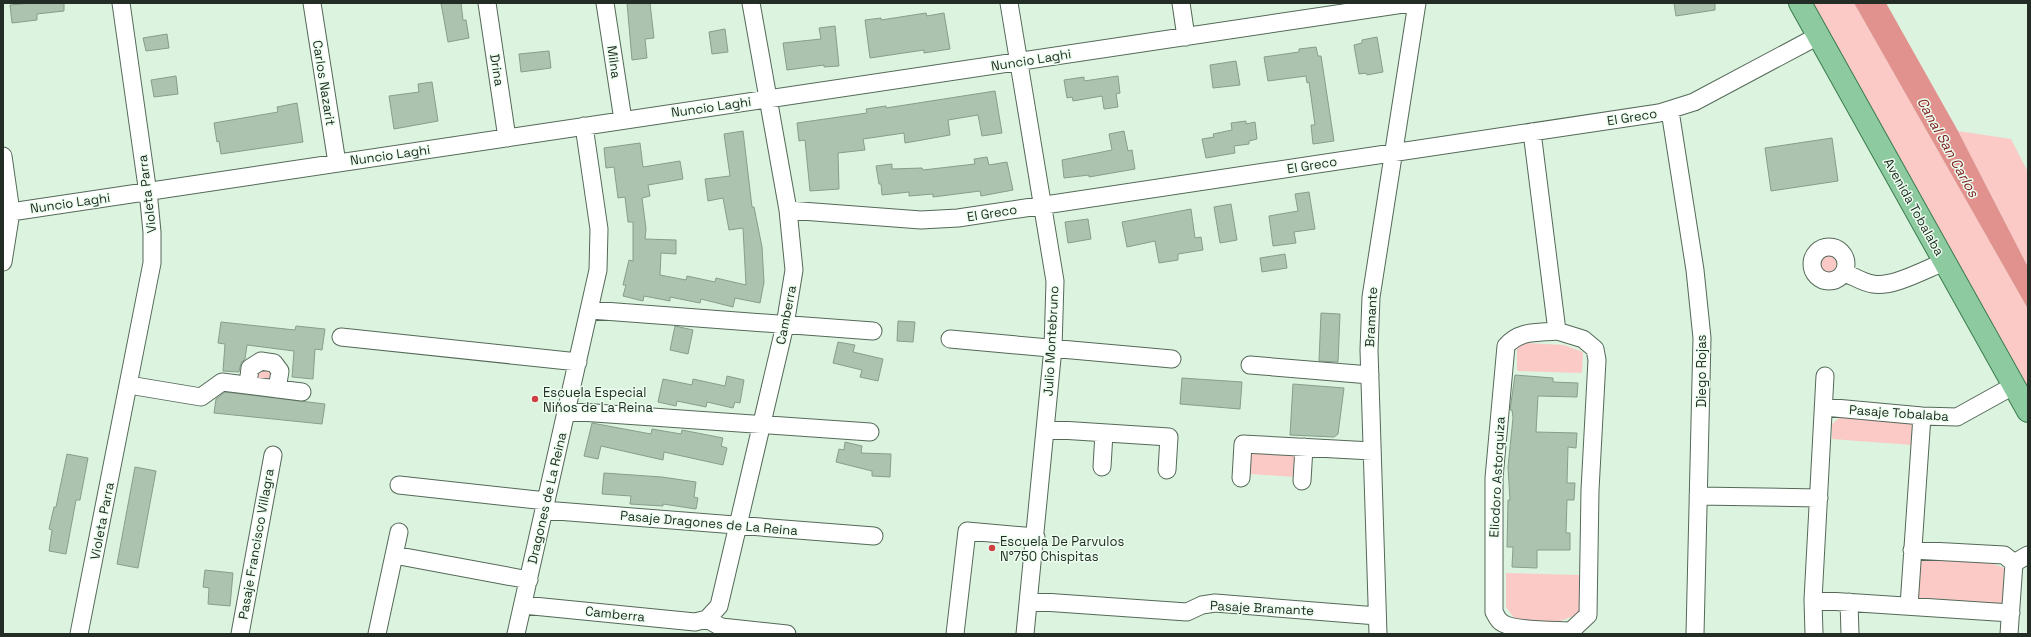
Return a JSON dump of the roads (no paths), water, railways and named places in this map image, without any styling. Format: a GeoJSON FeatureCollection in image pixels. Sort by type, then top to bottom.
{"type":"FeatureCollection","features":[{"type":"Feature","properties":{"kind":"main road","name":"Avenida Tobalaba"},"geometry":{"type":"LineString","coordinates":[[1800,3],[2028,411]]}},
{"type":"Feature","properties":{"kind":"street","name":"Violeta Parra"},"geometry":{"type":"LineString","coordinates":[[79,634],[152,263],[152,232],[148,191],[120,3]]}},
{"type":"Feature","properties":{"kind":"street","name":"Carlos Nazarit"},"geometry":{"type":"LineString","coordinates":[[312,3],[337,163]]}},
{"type":"Feature","properties":{"kind":"street","name":"Drina"},"geometry":{"type":"LineString","coordinates":[[487,3],[507,138]]}},
{"type":"Feature","properties":{"kind":"street","name":"Milna"},"geometry":{"type":"LineString","coordinates":[[606,3],[623,120]]}},
{"type":"Feature","properties":{"kind":"street","name":"Camberra"},"geometry":{"type":"LineString","coordinates":[[523,605],[695,622],[707,619],[716,611],[721,600],[785,325],[794,270],[788,210],[751,3]]}},
{"type":"Feature","properties":{"kind":"street","name":"Julio Montebruno"},"geometry":{"type":"LineString","coordinates":[[1009,3],[1043,205],[1054,281],[1053,348],[1036,537],[1025,634]]}},
{"type":"Feature","properties":{"kind":"street"},"geometry":{"type":"LineString","coordinates":[[1181,3],[1186,36]]}},
{"type":"Feature","properties":{"kind":"street","name":"Nuncio Laghi"},"geometry":{"type":"LineString","coordinates":[[11,212],[1410,3]]}},
{"type":"Feature","properties":{"kind":"street","name":"Bramante"},"geometry":{"type":"LineString","coordinates":[[1378,634],[1370,375],[1371,297],[1417,3]]}},
{"type":"Feature","properties":{"kind":"street","name":"El Greco"},"geometry":{"type":"LineString","coordinates":[[788,210],[937,220],[1670,111],[1694,102],[1818,36]]}},
{"type":"Feature","properties":{"kind":"street","name":"Diego Rojas"},"geometry":{"type":"LineString","coordinates":[[1670,111],[1700,317],[1702,359],[1695,634]]}},
{"type":"Feature","properties":{"kind":"street","name":"Dragones de La Reina"},"geometry":{"type":"LineString","coordinates":[[516,634],[598,270],[599,229],[584,126]]}},
{"type":"Feature","properties":{"kind":"street"},"geometry":{"type":"LineString","coordinates":[[1532,132],[1557,331]]}},
{"type":"Feature","properties":{"kind":"street"},"geometry":{"type":"LineString","coordinates":[[3,156],[11,212],[3,262]]}},
{"type":"Feature","properties":{"kind":"street"},"geometry":{"type":"LineString","coordinates":[[1844,273],[1873,284],[1885,284],[1914,275],[1944,262]]}},
{"type":"Feature","properties":{"kind":"street"},"geometry":{"type":"LineString","coordinates":[[590,310],[873,332]]}},
{"type":"Feature","properties":{"kind":"street","name":"Eliodoro Astorquiza"},"geometry":{"type":"LineString","coordinates":[[1557,331],[1584,339],[1595,349],[1597,360],[1590,490],[1588,615],[1571,631],[1538,631],[1517,629],[1501,623],[1494,612],[1494,478],[1506,346],[1514,337],[1524,334],[1557,331]]}},
{"type":"Feature","properties":{"kind":"street"},"geometry":{"type":"LineString","coordinates":[[341,337],[578,362]]}},
{"type":"Feature","properties":{"kind":"street"},"geometry":{"type":"LineString","coordinates":[[950,339],[1172,358]]}},
{"type":"Feature","properties":{"kind":"street"},"geometry":{"type":"LineString","coordinates":[[248,385],[250,368],[261,361],[274,363],[280,371],[278,389]]}},
{"type":"Feature","properties":{"kind":"street"},"geometry":{"type":"LineString","coordinates":[[1250,365],[1370,375]]}},
{"type":"Feature","properties":{"kind":"street"},"geometry":{"type":"LineString","coordinates":[[1814,634],[1813,600],[1825,376]]}},
{"type":"Feature","properties":{"kind":"street"},"geometry":{"type":"LineString","coordinates":[[129,385],[201,397],[222,382],[302,392]]}},
{"type":"Feature","properties":{"kind":"street","name":"Pasaje Tobalaba"},"geometry":{"type":"LineString","coordinates":[[1824,407],[1922,416],[1957,417],[2013,386]]}},
{"type":"Feature","properties":{"kind":"street"},"geometry":{"type":"LineString","coordinates":[[566,412],[870,432]]}},
{"type":"Feature","properties":{"kind":"street"},"geometry":{"type":"LineString","coordinates":[[1909,606],[1922,416]]}},
{"type":"Feature","properties":{"kind":"street"},"geometry":{"type":"LineString","coordinates":[[1046,429],[1169,437],[1167,470]]}},
{"type":"Feature","properties":{"kind":"street"},"geometry":{"type":"LineString","coordinates":[[1102,466],[1104,433]]}},
{"type":"Feature","properties":{"kind":"street"},"geometry":{"type":"LineString","coordinates":[[1241,478],[1243,444],[1372,451]]}},
{"type":"Feature","properties":{"kind":"street"},"geometry":{"type":"LineString","coordinates":[[1302,481],[1304,447]]}},
{"type":"Feature","properties":{"kind":"street","name":"Pasaje Francisco Villagra"},"geometry":{"type":"LineString","coordinates":[[240,634],[272,455]]}},
{"type":"Feature","properties":{"kind":"street","name":"Pasaje Dragones de La Reina"},"geometry":{"type":"LineString","coordinates":[[400,485],[545,506],[738,526],[874,536]]}},
{"type":"Feature","properties":{"kind":"street"},"geometry":{"type":"LineString","coordinates":[[1698,496],[1819,498]]}},
{"type":"Feature","properties":{"kind":"street"},"geometry":{"type":"LineString","coordinates":[[955,634],[967,530],[1036,537]]}},
{"type":"Feature","properties":{"kind":"street"},"geometry":{"type":"LineString","coordinates":[[377,634],[399,532]]}},
{"type":"Feature","properties":{"kind":"street"},"geometry":{"type":"LineString","coordinates":[[1912,550],[2004,556],[2021,559],[2010,613],[2009,634]]}},
{"type":"Feature","properties":{"kind":"street"},"geometry":{"type":"LineString","coordinates":[[394,555],[529,580]]}},
{"type":"Feature","properties":{"kind":"street"},"geometry":{"type":"LineString","coordinates":[[1813,600],[2010,613]]}},
{"type":"Feature","properties":{"kind":"street","name":"Pasaje Bramante"},"geometry":{"type":"LineString","coordinates":[[1029,601],[1187,612],[1202,605],[1215,603],[1377,616]]}},
{"type":"Feature","properties":{"kind":"street"},"geometry":{"type":"LineString","coordinates":[[1849,602],[1850,634]]}},
{"type":"Feature","properties":{"kind":"street"},"geometry":{"type":"LineString","coordinates":[[707,619],[721,627],[787,634]]}},
{"type":"Feature","properties":{"kind":"water","name":"Canal San Carlos"},"geometry":{"type":"Polygon","coordinates":[[[1854,3],[1886,3],[1958,131],[2028,267],[2028,309],[1854,3]]]}},
{"type":"Feature","properties":{"kind":"place","name":"Escuela Especial Niños de La Reina"},"geometry":{"type":"Point","coordinates":[535,399]}},
{"type":"Feature","properties":{"kind":"place","name":"Escuela De Parvulos N°750 Chispitas"},"geometry":{"type":"Point","coordinates":[992,548]}}]}
